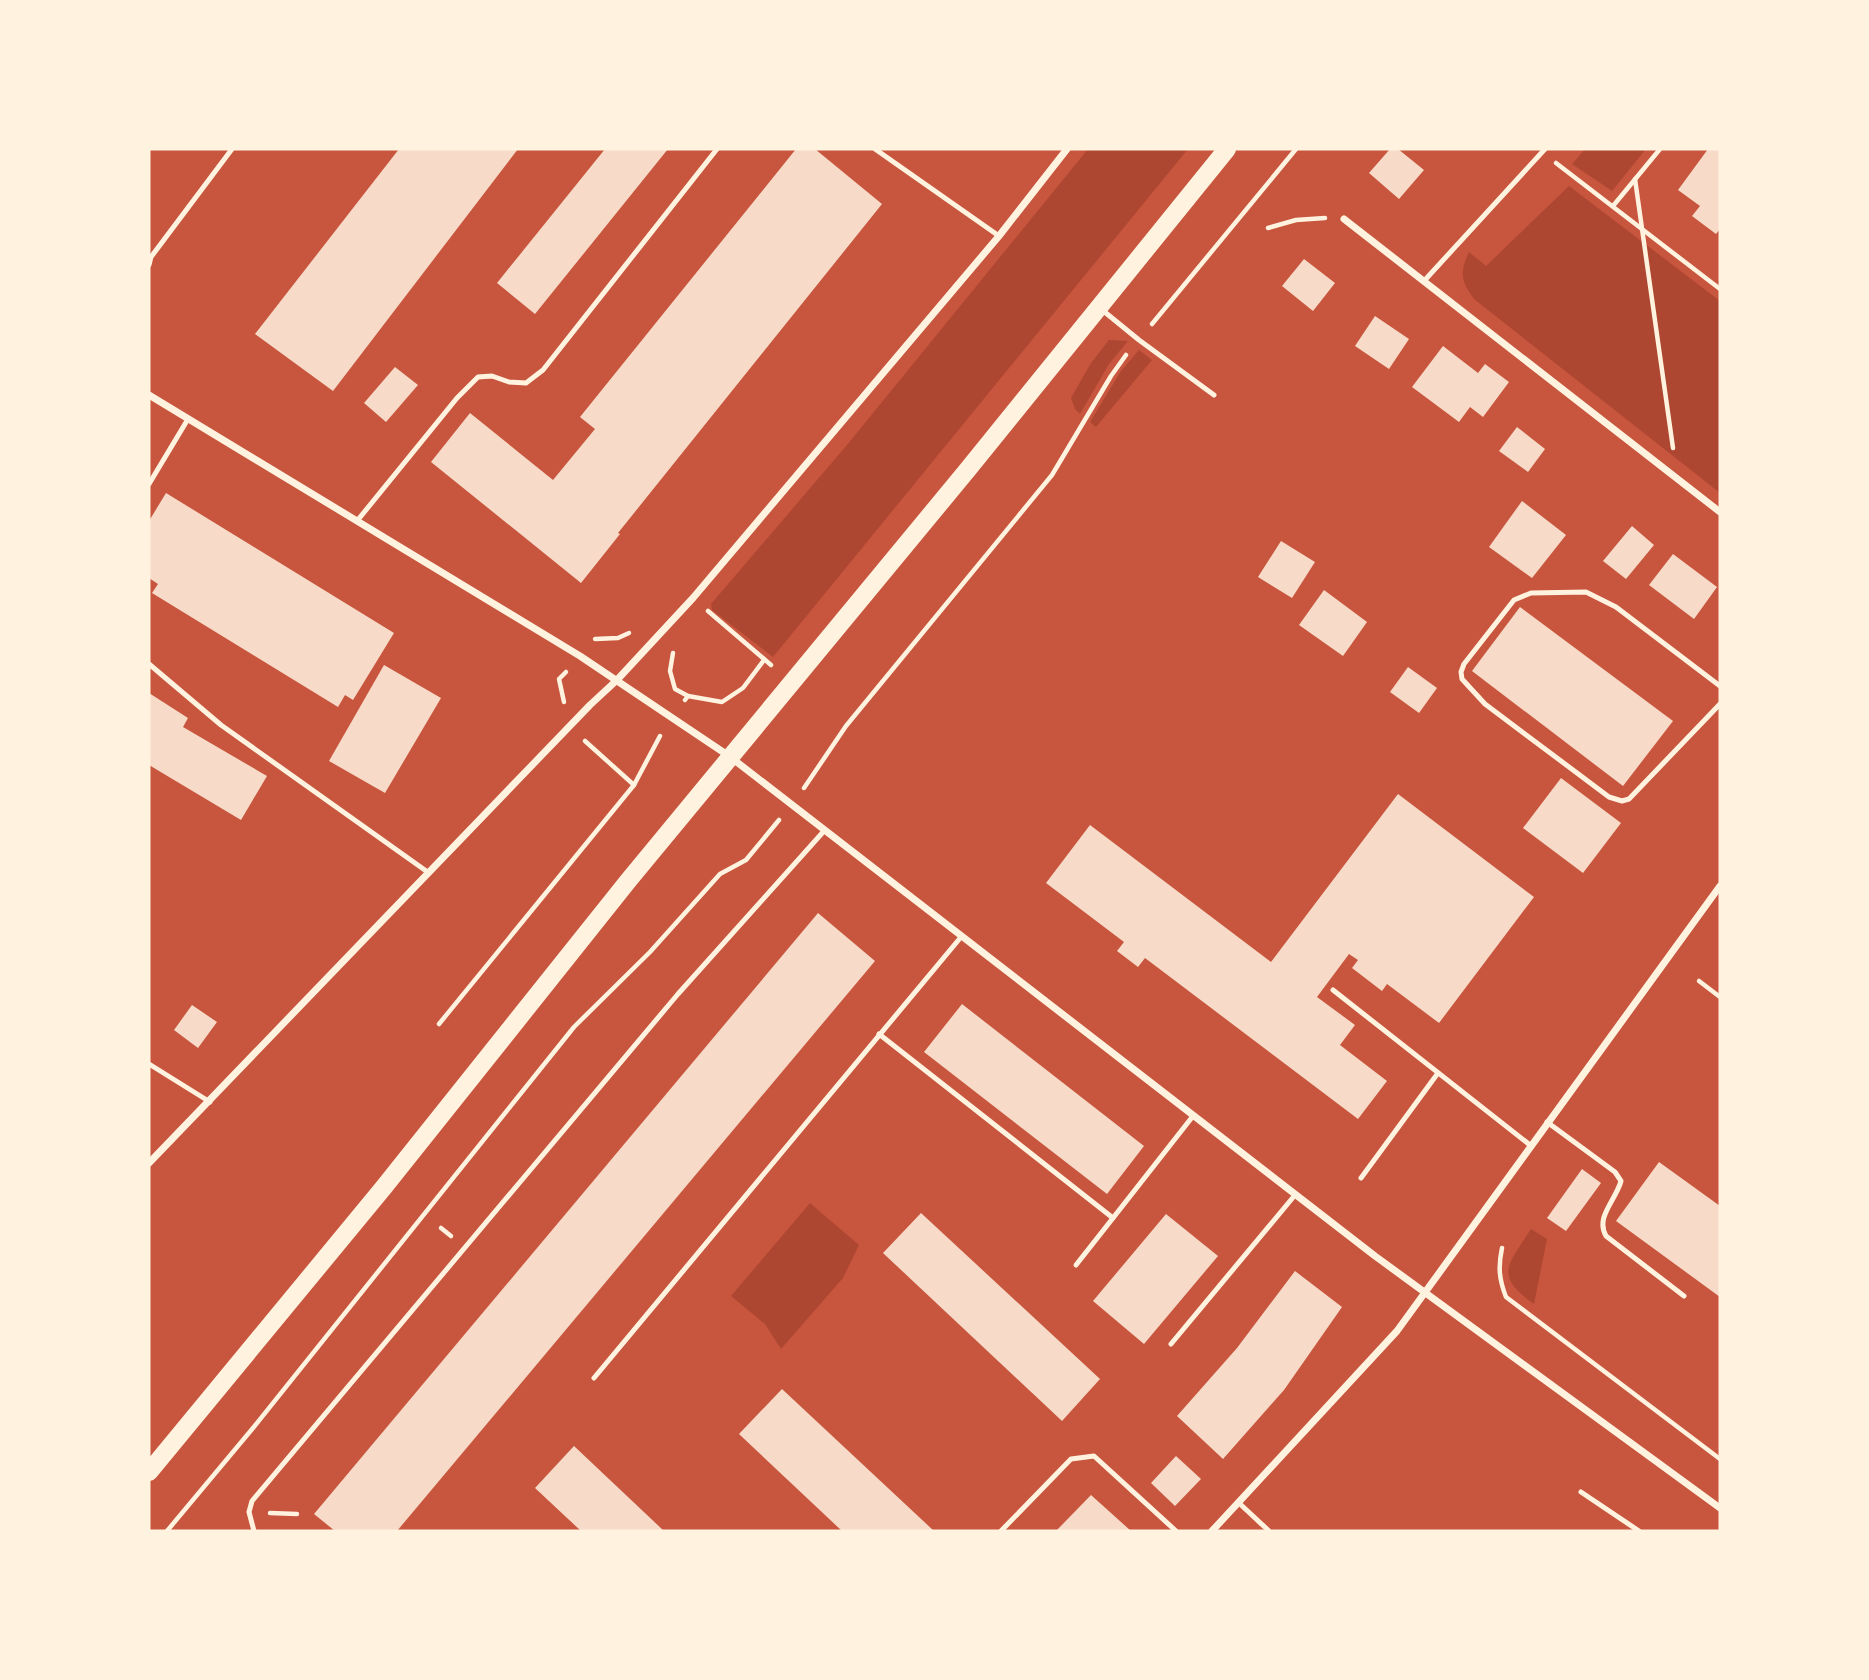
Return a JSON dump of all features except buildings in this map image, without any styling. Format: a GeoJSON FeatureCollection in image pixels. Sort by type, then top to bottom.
{"type":"FeatureCollection","features":[{"type":"Feature","properties":{"kind":"main road"},"geometry":{"type":"LineString","coordinates":[[149,1472],[384,1187],[729,756],[969,468],[1227,149]]}},
{"type":"Feature","properties":{"kind":"street"},"geometry":{"type":"LineString","coordinates":[[149,1163],[583,712],[617,680],[693,598],[999,236],[1067,149]]}},
{"type":"Feature","properties":{"kind":"street"},"geometry":{"type":"LineString","coordinates":[[1344,219],[1720,512]]}},
{"type":"Feature","properties":{"kind":"street"},"geometry":{"type":"LineString","coordinates":[[149,395],[617,680],[729,756],[1296,1195],[1720,1508]]}},
{"type":"Feature","properties":{"kind":"street"},"geometry":{"type":"LineString","coordinates":[[1212,1531],[1397,1331],[1720,886]]}},
{"type":"Feature","properties":{"kind":"lane"},"geometry":{"type":"LineString","coordinates":[[149,264],[151,257],[232,149]]}},
{"type":"Feature","properties":{"kind":"lane"},"geometry":{"type":"LineString","coordinates":[[357,521],[457,398],[478,377],[492,376],[509,382],[526,383],[543,370],[717,149]]}},
{"type":"Feature","properties":{"kind":"lane"},"geometry":{"type":"LineString","coordinates":[[875,149],[999,236]]}},
{"type":"Feature","properties":{"kind":"lane"},"geometry":{"type":"LineString","coordinates":[[1424,281],[1543,150]]}},
{"type":"Feature","properties":{"kind":"lane"},"geometry":{"type":"LineString","coordinates":[[1099,307],[1214,395]]}},
{"type":"Feature","properties":{"kind":"lane"},"geometry":{"type":"LineString","coordinates":[[149,484],[188,419]]}},
{"type":"Feature","properties":{"kind":"lane"},"geometry":{"type":"LineString","coordinates":[[1720,686],[1616,607],[1586,592],[1531,593],[1514,600],[1464,664],[1461,672],[1462,679],[1485,704],[1609,797],[1622,801],[1629,799],[1720,704]]}},
{"type":"Feature","properties":{"kind":"lane"},"geometry":{"type":"LineString","coordinates":[[149,664],[221,725],[429,873]]}},
{"type":"Feature","properties":{"kind":"lane"},"geometry":{"type":"LineString","coordinates":[[254,1531],[249,1512],[252,1501],[678,994],[824,831]]}},
{"type":"Feature","properties":{"kind":"lane"},"geometry":{"type":"LineString","coordinates":[[594,1378],[961,937]]}},
{"type":"Feature","properties":{"kind":"lane"},"geometry":{"type":"LineString","coordinates":[[1333,990],[1530,1145]]}},
{"type":"Feature","properties":{"kind":"lane"},"geometry":{"type":"LineString","coordinates":[[880,1034],[1113,1218]]}},
{"type":"Feature","properties":{"kind":"lane"},"geometry":{"type":"LineString","coordinates":[[149,1064],[210,1102]]}},
{"type":"Feature","properties":{"kind":"lane"},"geometry":{"type":"LineString","coordinates":[[1361,1178],[1438,1073]]}},
{"type":"Feature","properties":{"kind":"lane"},"geometry":{"type":"LineString","coordinates":[[1076,1265],[1193,1116]]}},
{"type":"Feature","properties":{"kind":"lane"},"geometry":{"type":"LineString","coordinates":[[1547,1122],[1615,1172],[1621,1181],[1618,1192],[1602,1220],[1602,1229],[1606,1236],[1684,1296]]}},
{"type":"Feature","properties":{"kind":"lane"},"geometry":{"type":"LineString","coordinates":[[1171,1345],[1296,1195]]}},
{"type":"Feature","properties":{"kind":"lane"},"geometry":{"type":"LineString","coordinates":[[1002,1531],[1071,1459],[1094,1456],[1176,1531]]}},
{"type":"Feature","properties":{"kind":"lane"},"geometry":{"type":"LineString","coordinates":[[1581,1492],[1639,1531]]}},
{"type":"Feature","properties":{"kind":"lane"},"geometry":{"type":"LineString","coordinates":[[1239,1503],[1269,1531]]}},
{"type":"Feature","properties":{"kind":"path"},"geometry":{"type":"LineString","coordinates":[[805,786],[846,726],[1052,475],[1111,376],[1296,149]]}},
{"type":"Feature","properties":{"kind":"path"},"geometry":{"type":"LineString","coordinates":[[1613,206],[1660,149]]}},
{"type":"Feature","properties":{"kind":"path"},"geometry":{"type":"LineString","coordinates":[[1543,150],[1720,289]]}},
{"type":"Feature","properties":{"kind":"path"},"geometry":{"type":"LineString","coordinates":[[1635,179],[1677,479]]}},
{"type":"Feature","properties":{"kind":"path"},"geometry":{"type":"LineString","coordinates":[[1268,228],[1296,220],[1344,219]]}},
{"type":"Feature","properties":{"kind":"path"},"geometry":{"type":"LineString","coordinates":[[702,615],[707,610]]}},
{"type":"Feature","properties":{"kind":"path"},"geometry":{"type":"LineString","coordinates":[[673,651],[670,671],[676,689],[688,696],[722,702],[743,688],[764,660]]}},
{"type":"Feature","properties":{"kind":"path"},"geometry":{"type":"LineString","coordinates":[[439,1024],[634,785],[671,715],[688,696]]}},
{"type":"Feature","properties":{"kind":"path"},"geometry":{"type":"LineString","coordinates":[[167,1531],[574,1027],[650,952],[720,874],[746,860],[779,819]]}},
{"type":"Feature","properties":{"kind":"path"},"geometry":{"type":"LineString","coordinates":[[1699,981],[1720,997]]}},
{"type":"Feature","properties":{"kind":"path"},"geometry":{"type":"LineString","coordinates":[[1502,1248],[1500,1281],[1506,1297],[1720,1459]]}},
{"type":"Feature","properties":{"kind":"shaded area"},"geometry":{"type":"Polygon","coordinates":[[[1088,149],[1188,149],[773,657],[712,610],[711,604],[847,445],[1088,149]]]}},
{"type":"Feature","properties":{"kind":"shaded area"},"geometry":{"type":"Polygon","coordinates":[[[1585,149],[1646,149],[1612,191],[1572,164],[1585,149]]]}},
{"type":"Feature","properties":{"kind":"shaded area"},"geometry":{"type":"Polygon","coordinates":[[[1569,186],[1720,301],[1720,493],[1474,299],[1466,287],[1463,271],[1469,252],[1486,266],[1569,186]]]}},
{"type":"Feature","properties":{"kind":"shaded area"},"geometry":{"type":"Polygon","coordinates":[[[1109,340],[1128,341],[1109,364],[1080,414],[1071,398],[1091,363],[1109,340]]]}},
{"type":"Feature","properties":{"kind":"shaded area"},"geometry":{"type":"Polygon","coordinates":[[[1139,350],[1152,360],[1096,427],[1090,422],[1121,371],[1139,350]]]}},
{"type":"Feature","properties":{"kind":"shaded area"},"geometry":{"type":"Polygon","coordinates":[[[810,1203],[859,1245],[843,1278],[781,1349],[765,1324],[731,1296],[810,1203]]]}},
{"type":"Feature","properties":{"kind":"shaded area"},"geometry":{"type":"Polygon","coordinates":[[[1531,1229],[1547,1239],[1534,1304],[1513,1285],[1508,1269],[1531,1229]]]}}]}
